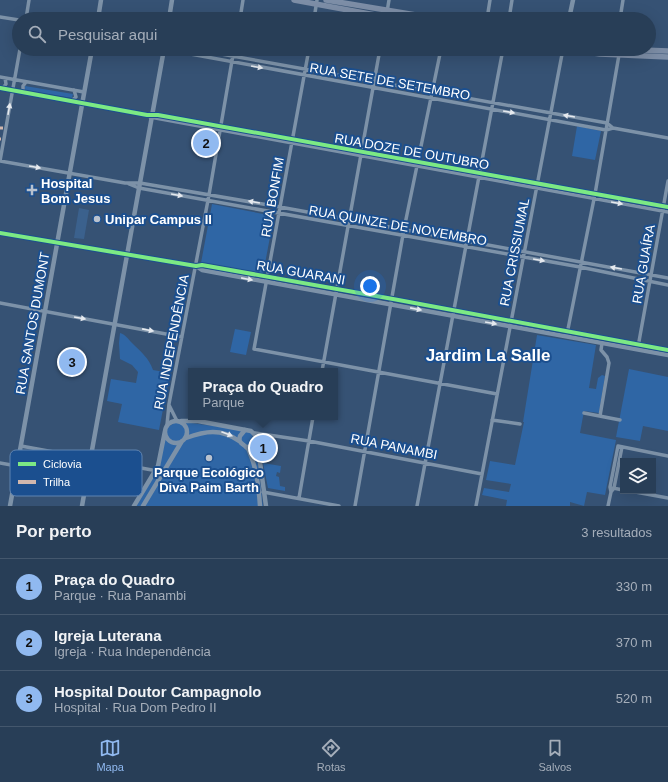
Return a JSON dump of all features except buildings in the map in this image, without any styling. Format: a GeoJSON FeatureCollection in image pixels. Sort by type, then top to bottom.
{"type":"FeatureCollection","features":[{"type":"Feature","properties":{"kind":"main road"},"geometry":{"type":"LineString","coordinates":[[294,0],[317,2],[360,12]]}},
{"type":"Feature","properties":{"kind":"main road"},"geometry":{"type":"LineString","coordinates":[[326,0],[399,12]]}},
{"type":"Feature","properties":{"kind":"main road"},"geometry":{"type":"LineString","coordinates":[[656,51],[668,51]]}},
{"type":"Feature","properties":{"kind":"main road"},"geometry":{"type":"LineString","coordinates":[[656,56],[668,57]]}},
{"type":"Feature","properties":{"kind":"street"},"geometry":{"type":"LineString","coordinates":[[27,12],[29,0]]}},
{"type":"Feature","properties":{"kind":"street"},"geometry":{"type":"LineString","coordinates":[[99,12],[101,0]]}},
{"type":"Feature","properties":{"kind":"street"},"geometry":{"type":"LineString","coordinates":[[170,12],[172,0]]}},
{"type":"Feature","properties":{"kind":"street"},"geometry":{"type":"LineString","coordinates":[[241,12],[243,0]]}},
{"type":"Feature","properties":{"kind":"street"},"geometry":{"type":"LineString","coordinates":[[387,10],[389,0]]}},
{"type":"Feature","properties":{"kind":"street"},"geometry":{"type":"LineString","coordinates":[[488,12],[490,0]]}},
{"type":"Feature","properties":{"kind":"street"},"geometry":{"type":"LineString","coordinates":[[510,12],[512,0]]}},
{"type":"Feature","properties":{"kind":"street"},"geometry":{"type":"LineString","coordinates":[[570,12],[573,0]]}},
{"type":"Feature","properties":{"kind":"street"},"geometry":{"type":"LineString","coordinates":[[621,12],[623,0]]}},
{"type":"Feature","properties":{"kind":"street"},"geometry":{"type":"LineString","coordinates":[[315,12],[317,2]]}},
{"type":"Feature","properties":{"kind":"street"},"geometry":{"type":"LineString","coordinates":[[0,17],[12,19]]}},
{"type":"Feature","properties":{"kind":"street"},"geometry":{"type":"LineString","coordinates":[[0,161],[19,56]]}},
{"type":"Feature","properties":{"kind":"street","name":"RUA SANTOS DUMONT"},"geometry":{"type":"LineString","coordinates":[[20,450],[91,56]]}},
{"type":"Feature","properties":{"kind":"street"},"geometry":{"type":"LineString","coordinates":[[92,450],[127,255],[150,116],[163,56]]}},
{"type":"Feature","properties":{"kind":"street","name":"RUA SETE DE SETEMBRO"},"geometry":{"type":"LineString","coordinates":[[201,56],[549,120],[606,130],[613,128],[668,138]]}},
{"type":"Feature","properties":{"kind":"street","name":"RUA INDEPENDÊNCIA"},"geometry":{"type":"LineString","coordinates":[[167,425],[169,404],[208,201],[233,56]]}},
{"type":"Feature","properties":{"kind":"street","name":"RUA SETE DE SETEMBRO"},"geometry":{"type":"LineString","coordinates":[[233,56],[607,123],[613,128]]}},
{"type":"Feature","properties":{"kind":"street","name":"RUA BONFIM"},"geometry":{"type":"LineString","coordinates":[[308,56],[254,349],[324,362]]}},
{"type":"Feature","properties":{"kind":"street"},"geometry":{"type":"LineString","coordinates":[[323,368],[379,56]]}},
{"type":"Feature","properties":{"kind":"street"},"geometry":{"type":"LineString","coordinates":[[355,506],[393,299],[404,229],[439,56]]}},
{"type":"Feature","properties":{"kind":"street"},"geometry":{"type":"LineString","coordinates":[[417,506],[502,56]]}},
{"type":"Feature","properties":{"kind":"street","name":"RUA CRISSIUMAL"},"geometry":{"type":"LineString","coordinates":[[476,506],[562,56]]}},
{"type":"Feature","properties":{"kind":"street"},"geometry":{"type":"LineString","coordinates":[[567,334],[595,194],[618,56]]}},
{"type":"Feature","properties":{"kind":"street"},"geometry":{"type":"LineString","coordinates":[[2,78],[84,92]]}},
{"type":"Feature","properties":{"kind":"street"},"geometry":{"type":"LineString","coordinates":[[1,88],[7,83],[2,78]]}},
{"type":"Feature","properties":{"kind":"street"},"geometry":{"type":"LineString","coordinates":[[23,92],[23,86],[26,82]]}},
{"type":"Feature","properties":{"kind":"street","name":"RUA DOZE DE OUTUBRO"},"geometry":{"type":"LineString","coordinates":[[1,88],[150,116],[221,126],[362,152],[417,164],[480,173],[668,207]]}},
{"type":"Feature","properties":{"kind":"street"},"geometry":{"type":"LineString","coordinates":[[71,101],[76,96],[74,90]]}},
{"type":"Feature","properties":{"kind":"street"},"geometry":{"type":"LineString","coordinates":[[150,116],[220,131],[361,157],[417,164],[479,178],[668,212]]}},
{"type":"Feature","properties":{"kind":"street","name":"RUA QUINZE DE NOVEMBRO"},"geometry":{"type":"LineString","coordinates":[[0,161],[125,183],[208,201],[279,214],[580,267],[668,285]]}},
{"type":"Feature","properties":{"kind":"street","name":"RUA GUAÍRA"},"geometry":{"type":"LineString","coordinates":[[638,347],[668,181]]}},
{"type":"Feature","properties":{"kind":"street","name":"RUA QUINZE DE NOVEMBRO"},"geometry":{"type":"LineString","coordinates":[[139,186],[209,195],[280,207],[668,278]]}},
{"type":"Feature","properties":{"kind":"street","name":"RUA GUARANI"},"geometry":{"type":"LineString","coordinates":[[0,233],[196,266],[202,265],[511,320],[602,343],[668,350]]}},
{"type":"Feature","properties":{"kind":"street","name":"RUA GUARANI"},"geometry":{"type":"LineString","coordinates":[[196,266],[202,270],[510,326],[567,334],[638,347],[668,355]]}},
{"type":"Feature","properties":{"kind":"street"},"geometry":{"type":"LineString","coordinates":[[0,303],[182,337]]}},
{"type":"Feature","properties":{"kind":"street"},"geometry":{"type":"LineString","coordinates":[[600,416],[609,362],[601,350],[602,343]]}},
{"type":"Feature","properties":{"kind":"street"},"geometry":{"type":"LineString","coordinates":[[324,362],[497,394]]}},
{"type":"Feature","properties":{"kind":"street"},"geometry":{"type":"LineString","coordinates":[[143,506],[188,432],[187,428],[179,421],[169,404]]}},
{"type":"Feature","properties":{"kind":"street"},"geometry":{"type":"LineString","coordinates":[[584,413],[620,420]]}},
{"type":"Feature","properties":{"kind":"street"},"geometry":{"type":"LineString","coordinates":[[299,498],[312,420]]}},
{"type":"Feature","properties":{"kind":"street"},"geometry":{"type":"LineString","coordinates":[[492,420],[520,424]]}},
{"type":"Feature","properties":{"kind":"street"},"geometry":{"type":"LineString","coordinates":[[142,493],[155,471],[160,459],[167,425],[171,422],[198,421],[255,433],[266,506]]}},
{"type":"Feature","properties":{"kind":"street"},"geometry":{"type":"LineString","coordinates":[[239,441],[240,436],[245,430]]}},
{"type":"Feature","properties":{"kind":"street"},"geometry":{"type":"LineString","coordinates":[[165,431],[169,440],[178,443],[198,433],[214,431],[228,434],[239,441],[246,447],[252,458],[255,468],[260,506]]}},
{"type":"Feature","properties":{"kind":"street","name":"RUA PANAMBI"},"geometry":{"type":"LineString","coordinates":[[255,433],[309,441],[482,474]]}},
{"type":"Feature","properties":{"kind":"street"},"geometry":{"type":"LineString","coordinates":[[246,447],[251,447],[256,442]]}},
{"type":"Feature","properties":{"kind":"street"},"geometry":{"type":"LineString","coordinates":[[21,446],[42,450]]}},
{"type":"Feature","properties":{"kind":"street"},"geometry":{"type":"LineString","coordinates":[[608,506],[618,446],[668,456]]}},
{"type":"Feature","properties":{"kind":"street"},"geometry":{"type":"LineString","coordinates":[[0,463],[10,465]]}},
{"type":"Feature","properties":{"kind":"street"},"geometry":{"type":"LineString","coordinates":[[142,469],[163,472]]}},
{"type":"Feature","properties":{"kind":"street"},"geometry":{"type":"LineString","coordinates":[[612,488],[620,489]]}},
{"type":"Feature","properties":{"kind":"street"},"geometry":{"type":"LineString","coordinates":[[258,491],[339,506]]}},
{"type":"Feature","properties":{"kind":"street"},"geometry":{"type":"LineString","coordinates":[[646,494],[668,498]]}},
{"type":"Feature","properties":{"kind":"street","name":"RUA SANTOS DUMONT"},"geometry":{"type":"LineString","coordinates":[[10,506],[12,496]]}},
{"type":"Feature","properties":{"kind":"street"},"geometry":{"type":"LineString","coordinates":[[82,506],[84,496]]}},
{"type":"Feature","properties":{"kind":"street"},"geometry":{"type":"LineString","coordinates":[[134,506],[140,496]]}},
{"type":"Feature","properties":{"kind":"shaded area"},"geometry":{"type":"Polygon","coordinates":[[[25,86],[73,94],[72,98],[25,90],[25,86]]]}},
{"type":"Feature","properties":{"kind":"shaded area"},"geometry":{"type":"Polygon","coordinates":[[[577,126],[601,131],[595,160],[572,156],[577,126]]]}},
{"type":"Feature","properties":{"kind":"shaded area"},"geometry":{"type":"Polygon","coordinates":[[[212,204],[274,216],[263,274],[201,263],[212,204]]]}},
{"type":"Feature","properties":{"kind":"shaded area"},"geometry":{"type":"Polygon","coordinates":[[[79,208],[89,210],[84,239],[74,238],[79,208]]]}},
{"type":"Feature","properties":{"kind":"shaded area"},"geometry":{"type":"Polygon","coordinates":[[[235,329],[251,332],[246,355],[230,352],[235,329]]]}},
{"type":"Feature","properties":{"kind":"shaded area"},"geometry":{"type":"Polygon","coordinates":[[[120,333],[144,355],[153,370],[170,373],[159,430],[118,422],[122,404],[107,401],[111,379],[136,383],[138,372],[132,365],[120,359],[120,333]]]}},
{"type":"Feature","properties":{"kind":"shaded area"},"geometry":{"type":"Polygon","coordinates":[[[537,335],[596,345],[589,388],[596,389],[598,378],[602,375],[605,376],[599,413],[584,411],[580,433],[616,440],[605,495],[587,492],[584,506],[570,502],[570,506],[506,506],[507,500],[482,495],[484,488],[509,492],[511,484],[486,480],[490,461],[515,465],[524,422],[537,335]]]}},
{"type":"Feature","properties":{"kind":"shaded area"},"geometry":{"type":"Polygon","coordinates":[[[629,369],[668,377],[668,431],[643,426],[640,441],[616,437],[629,369]]]}},
{"type":"Feature","properties":{"kind":"shaded area","name":"Parque Ecológico Diva Paim Barth"},"geometry":{"type":"Polygon","coordinates":[[[184,422],[251,431],[256,447],[263,506],[135,506],[159,469],[167,428],[174,423],[184,422]]]}},
{"type":"Feature","properties":{"kind":"shaded area"},"geometry":{"type":"Polygon","coordinates":[[[263,463],[281,466],[280,473],[277,472],[276,476],[279,477],[280,486],[285,487],[285,491],[268,488],[263,463]]]}},
{"type":"Feature","properties":{"kind":"cycle path"},"geometry":{"type":"LineString","coordinates":[[0,88],[668,207]]}},
{"type":"Feature","properties":{"kind":"cycle path"},"geometry":{"type":"LineString","coordinates":[[0,233],[196,266],[202,265],[668,350]]}},
{"type":"Feature","properties":{"kind":"place","name":"Igreja Luterana"},"geometry":{"type":"Point","coordinates":[206,143]}},
{"type":"Feature","properties":{"kind":"place","name":"Hospital Bom Jesus"},"geometry":{"type":"Point","coordinates":[32,190]}},
{"type":"Feature","properties":{"kind":"place","name":"Unipar Campus II"},"geometry":{"type":"Point","coordinates":[97,219]}},
{"type":"Feature","properties":{"kind":"place","name":"Hospital Doutor Campagnolo"},"geometry":{"type":"Point","coordinates":[72,362]}},
{"type":"Feature","properties":{"kind":"place","name":"Praça do Quadro"},"geometry":{"type":"Point","coordinates":[263,448]}},
{"type":"Feature","properties":{"kind":"place","name":"Parque Ecológico Diva Paim Barth"},"geometry":{"type":"Point","coordinates":[209,458]}},
{"type":"Feature","properties":{"kind":"district","name":"Jardim La Salle"},"geometry":{"type":"Point","coordinates":[488,355]}}]}
